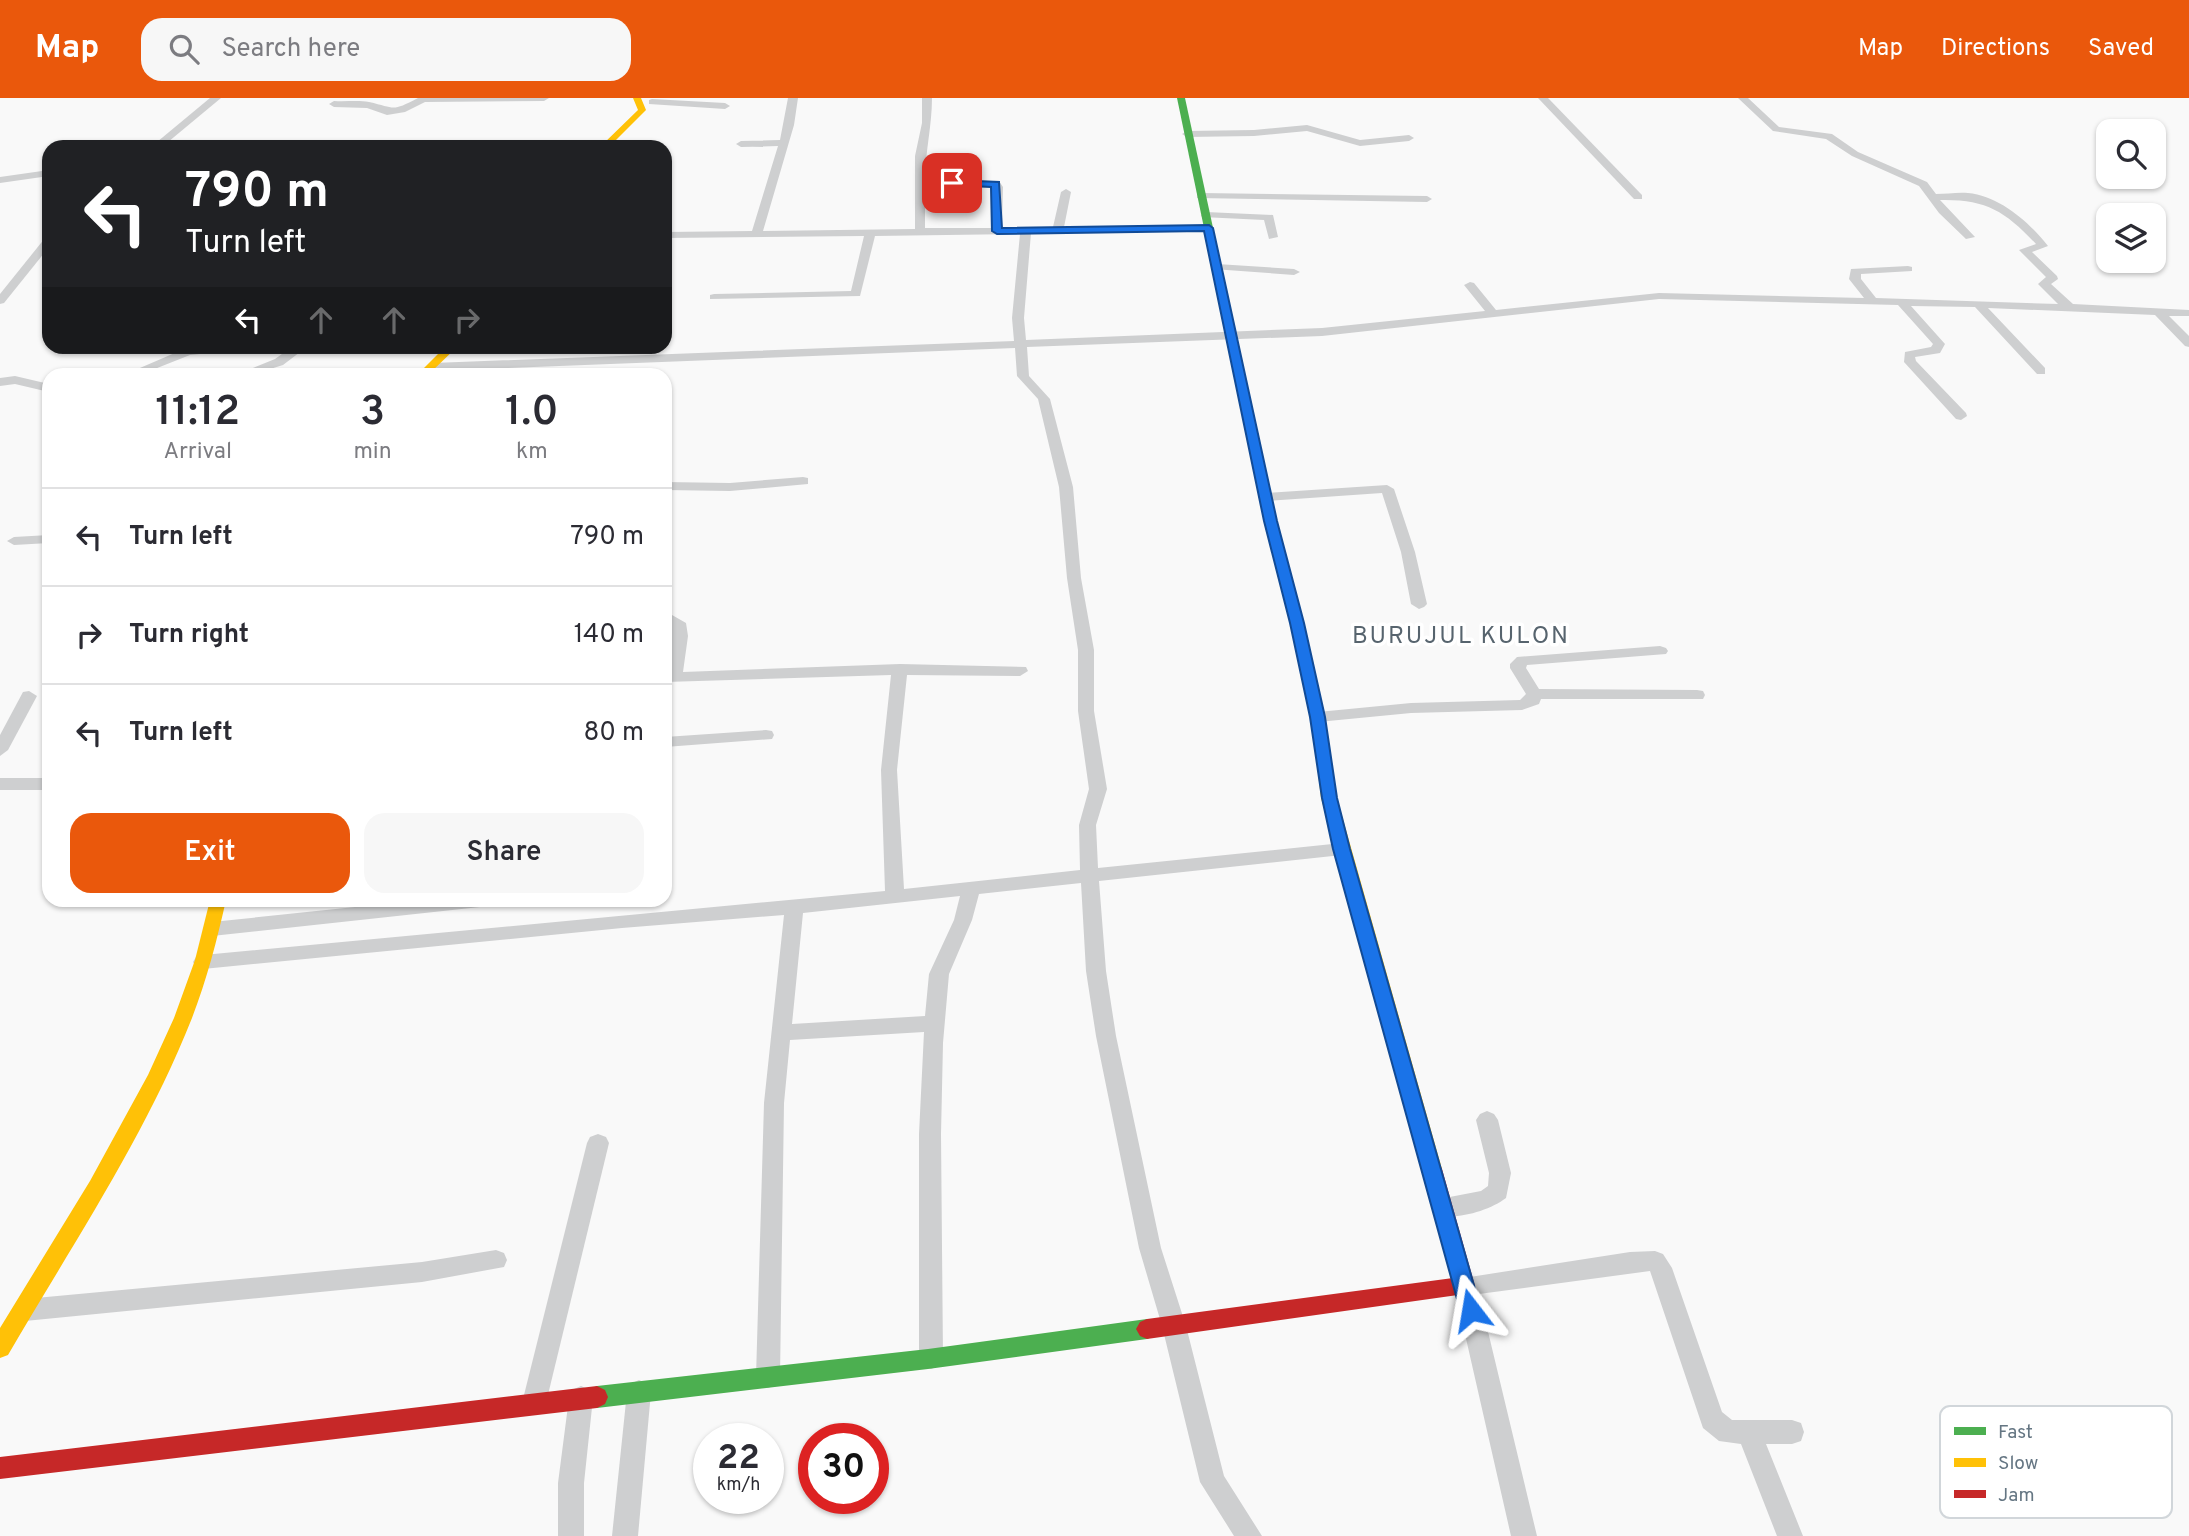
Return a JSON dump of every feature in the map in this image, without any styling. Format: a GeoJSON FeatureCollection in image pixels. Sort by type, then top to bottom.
{"type":"FeatureCollection","features":[{"type":"Feature","properties":{"kind":"main road"},"geometry":{"type":"LineString","coordinates":[[0,1468],[931,1359],[1174,1326],[1317,1303],[1465,1286],[1329,798],[1318,717],[1265,496],[1181,98]]}},
{"type":"Feature","properties":{"kind":"main road"},"geometry":{"type":"LineString","coordinates":[[611,140],[647,102]]}},
{"type":"Feature","properties":{"kind":"main road"},"geometry":{"type":"LineString","coordinates":[[431,368],[445,354]]}},
{"type":"Feature","properties":{"kind":"main road"},"geometry":{"type":"LineString","coordinates":[[0,1348],[139,1108],[178,1033],[203,962],[217,907]]}},
{"type":"Feature","properties":{"kind":"street"},"geometry":{"type":"LineString","coordinates":[[165,140],[216,98]]}},
{"type":"Feature","properties":{"kind":"street"},"geometry":{"type":"LineString","coordinates":[[334,104],[368,105],[381,111],[488,108],[503,100],[544,98]]}},
{"type":"Feature","properties":{"kind":"street"},"geometry":{"type":"LineString","coordinates":[[757,233],[789,125],[793,98]]}},
{"type":"Feature","properties":{"kind":"street"},"geometry":{"type":"LineString","coordinates":[[920,232],[920,156],[927,123],[927,98]]}},
{"type":"Feature","properties":{"kind":"street"},"geometry":{"type":"LineString","coordinates":[[1543,98],[1569,121],[1638,197]]}},
{"type":"Feature","properties":{"kind":"street"},"geometry":{"type":"LineString","coordinates":[[1743,98],[1776,129],[1831,137],[1855,154],[1920,182],[1943,211],[1970,237]]}},
{"type":"Feature","properties":{"kind":"street"},"geometry":{"type":"LineString","coordinates":[[647,102],[725,106]]}},
{"type":"Feature","properties":{"kind":"street"},"geometry":{"type":"LineString","coordinates":[[1187,134],[1254,133],[1310,128],[1360,143],[1409,138]]}},
{"type":"Feature","properties":{"kind":"street"},"geometry":{"type":"LineString","coordinates":[[740,148],[780,148]]}},
{"type":"Feature","properties":{"kind":"street"},"geometry":{"type":"LineString","coordinates":[[0,180],[42,174]]}},
{"type":"Feature","properties":{"kind":"street"},"geometry":{"type":"LineString","coordinates":[[919,184],[995,183],[998,187],[997,231]]}},
{"type":"Feature","properties":{"kind":"street"},"geometry":{"type":"LineString","coordinates":[[1058,230],[1066,192]]}},
{"type":"Feature","properties":{"kind":"street"},"geometry":{"type":"LineString","coordinates":[[1201,196],[1427,199]]}},
{"type":"Feature","properties":{"kind":"street"},"geometry":{"type":"LineString","coordinates":[[1934,198],[1977,197],[2028,228],[2043,246],[2024,250],[2052,276],[2045,284],[2071,309]]}},
{"type":"Feature","properties":{"kind":"street"},"geometry":{"type":"LineString","coordinates":[[672,235],[1058,230],[1269,217],[1273,237]]}},
{"type":"Feature","properties":{"kind":"street"},"geometry":{"type":"LineString","coordinates":[[1026,230],[1018,318],[1024,379],[1039,390],[1044,399],[1066,487],[1074,578],[1086,650],[1086,711],[1098,781],[1098,796],[1087,823],[1096,971],[1106,1036],[1150,1248],[1174,1326],[1213,1482],[1249,1536]]}},
{"type":"Feature","properties":{"kind":"street"},"geometry":{"type":"LineString","coordinates":[[714,297],[856,294],[870,233]]}},
{"type":"Feature","properties":{"kind":"street"},"geometry":{"type":"LineString","coordinates":[[0,301],[42,254]]}},
{"type":"Feature","properties":{"kind":"street"},"geometry":{"type":"LineString","coordinates":[[1217,267],[1294,272]]}},
{"type":"Feature","properties":{"kind":"street"},"geometry":{"type":"LineString","coordinates":[[1873,302],[1855,279],[1855,271],[1908,269]]}},
{"type":"Feature","properties":{"kind":"street"},"geometry":{"type":"LineString","coordinates":[[1470,285],[1493,314]]}},
{"type":"Feature","properties":{"kind":"street"},"geometry":{"type":"LineString","coordinates":[[494,368],[1322,332],[1659,296],[1727,296],[2189,313]]}},
{"type":"Feature","properties":{"kind":"street"},"geometry":{"type":"LineString","coordinates":[[1902,303],[1939,344],[1936,350],[1909,355],[1910,362],[1961,416]]}},
{"type":"Feature","properties":{"kind":"street"},"geometry":{"type":"LineString","coordinates":[[1979,305],[2041,371]]}},
{"type":"Feature","properties":{"kind":"street"},"geometry":{"type":"LineString","coordinates":[[2159,312],[2189,343]]}},
{"type":"Feature","properties":{"kind":"street"},"geometry":{"type":"LineString","coordinates":[[147,368],[183,354]]}},
{"type":"Feature","properties":{"kind":"street"},"geometry":{"type":"LineString","coordinates":[[260,368],[279,362],[290,354]]}},
{"type":"Feature","properties":{"kind":"street"},"geometry":{"type":"LineString","coordinates":[[0,382],[15,380],[42,386]]}},
{"type":"Feature","properties":{"kind":"street"},"geometry":{"type":"LineString","coordinates":[[672,486],[730,487],[803,481]]}},
{"type":"Feature","properties":{"kind":"street"},"geometry":{"type":"LineString","coordinates":[[1265,496],[1387,489],[1409,552],[1419,604]]}},
{"type":"Feature","properties":{"kind":"street"},"geometry":{"type":"LineString","coordinates":[[14,541],[42,539]]}},
{"type":"Feature","properties":{"kind":"street"},"geometry":{"type":"LineString","coordinates":[[672,619],[680,628],[672,667]]}},
{"type":"Feature","properties":{"kind":"street"},"geometry":{"type":"LineString","coordinates":[[1318,717],[1411,708],[1522,705],[1533,700],[1534,694],[1518,668],[1518,664],[1523,660],[1660,651]]}},
{"type":"Feature","properties":{"kind":"street"},"geometry":{"type":"LineString","coordinates":[[672,677],[901,669],[1020,671]]}},
{"type":"Feature","properties":{"kind":"street"},"geometry":{"type":"LineString","coordinates":[[895,898],[889,771],[901,669]]}},
{"type":"Feature","properties":{"kind":"street"},"geometry":{"type":"LineString","coordinates":[[1534,694],[1697,695]]}},
{"type":"Feature","properties":{"kind":"street"},"geometry":{"type":"LineString","coordinates":[[0,750],[29,696]]}},
{"type":"Feature","properties":{"kind":"street"},"geometry":{"type":"LineString","coordinates":[[672,742],[766,736]]}},
{"type":"Feature","properties":{"kind":"street"},"geometry":{"type":"LineString","coordinates":[[0,784],[42,783]]}},
{"type":"Feature","properties":{"kind":"street"},"geometry":{"type":"LineString","coordinates":[[203,962],[895,898],[1342,849]]}},
{"type":"Feature","properties":{"kind":"street"},"geometry":{"type":"LineString","coordinates":[[931,1359],[930,1134],[939,974],[963,919],[971,890]]}},
{"type":"Feature","properties":{"kind":"street"},"geometry":{"type":"LineString","coordinates":[[212,929],[415,907]]}},
{"type":"Feature","properties":{"kind":"street"},"geometry":{"type":"LineString","coordinates":[[768,1377],[774,1103],[794,908]]}},
{"type":"Feature","properties":{"kind":"street"},"geometry":{"type":"LineString","coordinates":[[780,1033],[936,1023]]}},
{"type":"Feature","properties":{"kind":"street"},"geometry":{"type":"LineString","coordinates":[[1443,1207],[1486,1200],[1498,1191],[1500,1173],[1487,1120]]}},
{"type":"Feature","properties":{"kind":"street"},"geometry":{"type":"LineString","coordinates":[[534,1404],[598,1143]]}},
{"type":"Feature","properties":{"kind":"street"},"geometry":{"type":"LineString","coordinates":[[21,1310],[422,1272],[496,1260]]}},
{"type":"Feature","properties":{"kind":"street"},"geometry":{"type":"LineString","coordinates":[[1524,1536],[1465,1286],[1630,1262],[1655,1261],[1661,1268],[1712,1420],[1728,1432],[1792,1432]]}},
{"type":"Feature","properties":{"kind":"street"},"geometry":{"type":"LineString","coordinates":[[625,1536],[639,1392]]}},
{"type":"Feature","properties":{"kind":"street"},"geometry":{"type":"LineString","coordinates":[[571,1536],[571,1483],[581,1398]]}},
{"type":"Feature","properties":{"kind":"street"},"geometry":{"type":"LineString","coordinates":[[1749,1433],[1790,1536]]}},
{"type":"Feature","properties":{"kind":"traffic: fast"},"geometry":{"type":"LineString","coordinates":[[1181,98],[1235,353]]}},
{"type":"Feature","properties":{"kind":"traffic: fast"},"geometry":{"type":"LineString","coordinates":[[597,1397],[928,1359],[1147,1329]]}},
{"type":"Feature","properties":{"kind":"traffic: slow"},"geometry":{"type":"LineString","coordinates":[[611,140],[642,110],[637,98]]}},
{"type":"Feature","properties":{"kind":"traffic: slow"},"geometry":{"type":"LineString","coordinates":[[429,368],[444,354]]}},
{"type":"Feature","properties":{"kind":"traffic: slow"},"geometry":{"type":"LineString","coordinates":[[1298,626],[1318,717],[1329,798],[1432,1169]]}},
{"type":"Feature","properties":{"kind":"traffic: slow"},"geometry":{"type":"LineString","coordinates":[[0,1348],[97,1187],[157,1076],[183,1018],[203,960],[216,907]]}},
{"type":"Feature","properties":{"kind":"traffic: jam"},"geometry":{"type":"LineString","coordinates":[[1235,353],[1270,521],[1298,626]]}},
{"type":"Feature","properties":{"kind":"traffic: jam"},"geometry":{"type":"LineString","coordinates":[[1147,1329],[1465,1286],[1432,1169]]}},
{"type":"Feature","properties":{"kind":"traffic: jam"},"geometry":{"type":"LineString","coordinates":[[0,1468],[597,1397]]}},
{"type":"Feature","properties":{"kind":"district","name":"BURUJUL KULON"},"geometry":{"type":"Point","coordinates":[1461,635]}},
{"type":"Feature","properties":{"kind":"route"},"geometry":{"type":"LineString","coordinates":[[952,183],[996,184],[999,218],[997,231],[1209,228],[1270,521],[1286,576],[1318,717],[1329,798],[1368,947],[1471,1310]]}}]}
